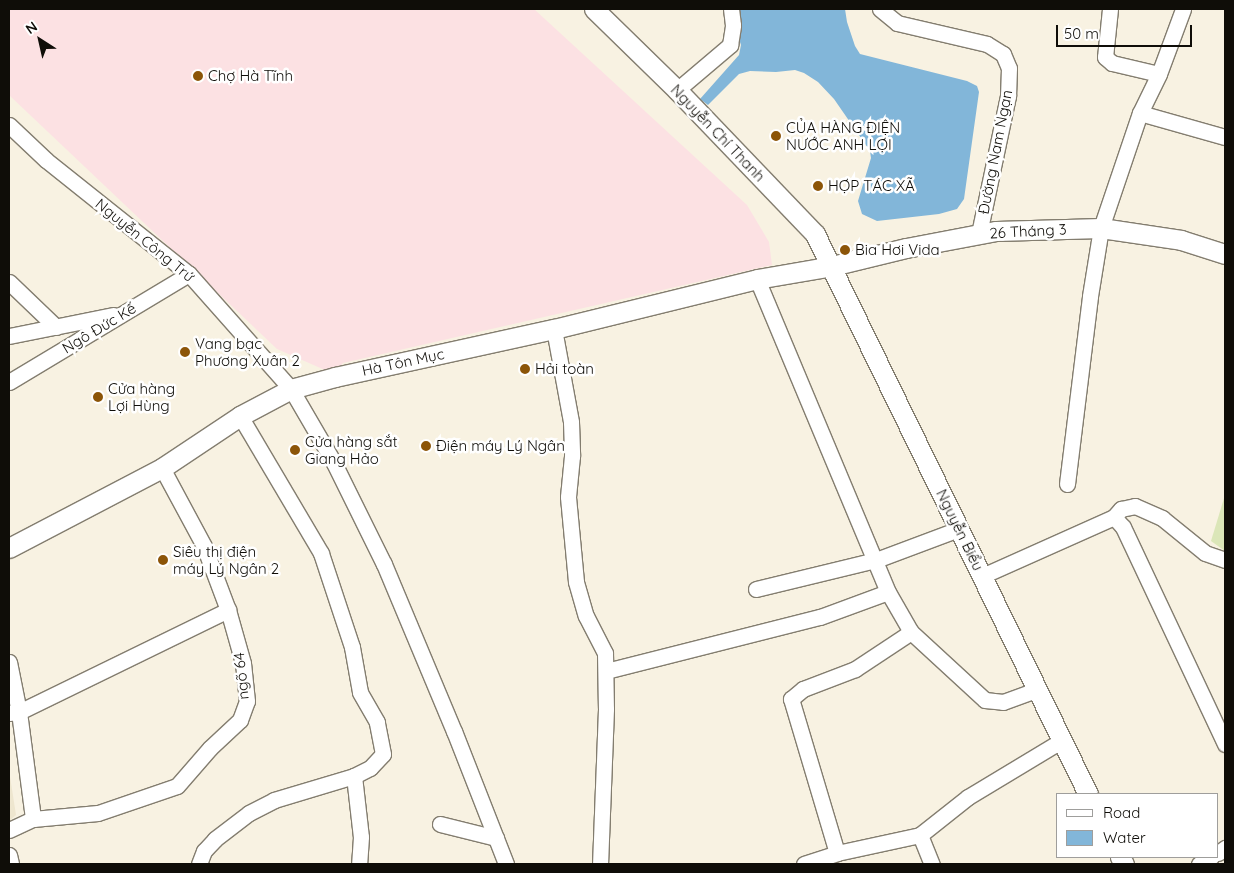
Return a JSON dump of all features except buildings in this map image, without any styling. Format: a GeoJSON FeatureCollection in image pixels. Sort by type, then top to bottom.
{"type":"FeatureCollection","features":[{"type":"Feature","properties":{"kind":"street","name":"Nguyễn Chí Thanh"},"geometry":{"type":"LineString","coordinates":[[594,9],[677,90],[815,234],[832,266]]}},
{"type":"Feature","properties":{"kind":"street"},"geometry":{"type":"LineString","coordinates":[[677,90],[730,45],[734,25],[731,9]]}},
{"type":"Feature","properties":{"kind":"street","name":"Đường Nam Ngạn"},"geometry":{"type":"LineString","coordinates":[[880,9],[898,23],[987,44],[1003,54],[1009,68],[1008,96],[979,234]]}},
{"type":"Feature","properties":{"kind":"street"},"geometry":{"type":"LineString","coordinates":[[1110,9],[1105,57],[1112,63],[1159,74]]}},
{"type":"Feature","properties":{"kind":"street"},"geometry":{"type":"LineString","coordinates":[[1068,484],[1090,296],[1102,228],[1140,113],[1159,74],[1183,9]]}},
{"type":"Feature","properties":{"kind":"street"},"geometry":{"type":"LineString","coordinates":[[1140,113],[1225,137]]}},
{"type":"Feature","properties":{"kind":"street","name":"Nguyễn Công Trứ"},"geometry":{"type":"LineString","coordinates":[[9,124],[46,160],[189,274],[291,389],[334,463],[384,564],[506,864]]}},
{"type":"Feature","properties":{"kind":"street","name":"26 Tháng 3"},"geometry":{"type":"LineString","coordinates":[[832,266],[996,231],[1102,228],[1181,240],[1225,254]]}},
{"type":"Feature","properties":{"kind":"street","name":"Hà Tôn Mục"},"geometry":{"type":"LineString","coordinates":[[9,548],[162,468],[240,416],[291,389],[335,377],[554,329],[757,279],[832,266]]}},
{"type":"Feature","properties":{"kind":"street","name":"Nguyễn Biểu"},"geometry":{"type":"LineString","coordinates":[[832,266],[1087,793]]}},
{"type":"Feature","properties":{"kind":"street","name":"Ngô Đức Kế"},"geometry":{"type":"LineString","coordinates":[[9,382],[189,274]]}},
{"type":"Feature","properties":{"kind":"street"},"geometry":{"type":"LineString","coordinates":[[757,279],[888,592],[911,632],[986,700],[1003,702],[1036,690]]}},
{"type":"Feature","properties":{"kind":"street"},"geometry":{"type":"LineString","coordinates":[[9,282],[56,327]]}},
{"type":"Feature","properties":{"kind":"street"},"geometry":{"type":"LineString","coordinates":[[9,336],[123,313]]}},
{"type":"Feature","properties":{"kind":"street"},"geometry":{"type":"LineString","coordinates":[[554,329],[571,422],[572,456],[568,497],[576,582],[586,616],[605,653],[600,864]]}},
{"type":"Feature","properties":{"kind":"street"},"geometry":{"type":"LineString","coordinates":[[200,864],[204,851],[214,839],[249,812],[274,800],[354,776],[370,768],[383,754],[377,722],[360,692],[352,647],[321,553],[240,416]]}},
{"type":"Feature","properties":{"kind":"street","name":"ngõ 64"},"geometry":{"type":"LineString","coordinates":[[9,830],[33,819],[98,813],[177,786],[210,748],[240,720],[247,700],[243,663],[228,610],[204,546],[162,468]]}},
{"type":"Feature","properties":{"kind":"street"},"geometry":{"type":"LineString","coordinates":[[982,576],[1114,517],[1121,509],[1136,506],[1162,518],[1205,553],[1225,560]]}},
{"type":"Feature","properties":{"kind":"street"},"geometry":{"type":"LineString","coordinates":[[1114,517],[1123,527],[1225,744]]}},
{"type":"Feature","properties":{"kind":"street"},"geometry":{"type":"LineString","coordinates":[[756,589],[876,560],[959,529]]}},
{"type":"Feature","properties":{"kind":"street"},"geometry":{"type":"LineString","coordinates":[[606,671],[820,617],[888,592]]}},
{"type":"Feature","properties":{"kind":"street"},"geometry":{"type":"LineString","coordinates":[[14,712],[228,610]]}},
{"type":"Feature","properties":{"kind":"street"},"geometry":{"type":"LineString","coordinates":[[836,853],[791,699],[803,689],[855,670],[911,632]]}},
{"type":"Feature","properties":{"kind":"street"},"geometry":{"type":"LineString","coordinates":[[9,662],[14,712],[33,819]]}},
{"type":"Feature","properties":{"kind":"street"},"geometry":{"type":"LineString","coordinates":[[804,864],[836,853],[920,835],[968,797],[1061,741]]}},
{"type":"Feature","properties":{"kind":"street"},"geometry":{"type":"LineString","coordinates":[[354,776],[360,837],[359,864]]}},
{"type":"Feature","properties":{"kind":"street"},"geometry":{"type":"LineString","coordinates":[[440,824],[496,838]]}},
{"type":"Feature","properties":{"kind":"street"},"geometry":{"type":"LineString","coordinates":[[920,835],[932,864]]}},
{"type":"Feature","properties":{"kind":"street"},"geometry":{"type":"LineString","coordinates":[[9,855],[10,864]]}},
{"type":"Feature","properties":{"kind":"shaded area"},"geometry":{"type":"Polygon","coordinates":[[[9,9],[534,9],[747,205],[769,242],[772,265],[343,363],[334,374],[277,349],[9,95],[9,9]]]}},
{"type":"Feature","properties":{"kind":"shaded area"},"geometry":{"type":"Polygon","coordinates":[[[9,770],[16,815],[9,821],[9,770]]]}},
{"type":"Feature","properties":{"kind":"green space"},"geometry":{"type":"Polygon","coordinates":[[[1225,495],[1225,551],[1211,541],[1225,495]]]}},
{"type":"Feature","properties":{"kind":"water"},"geometry":{"type":"Polygon","coordinates":[[[733,9],[845,9],[855,46],[860,54],[967,81],[977,86],[979,92],[964,199],[957,209],[939,214],[877,221],[862,214],[858,201],[871,158],[870,151],[834,99],[818,82],[804,73],[795,70],[776,72],[750,71],[739,74],[708,105],[700,99],[739,55],[741,45],[735,27],[733,9]]]}},
{"type":"Feature","properties":{"kind":"place","name":"Chợ Hà Tĩnh"},"geometry":{"type":"Point","coordinates":[198,76]}},
{"type":"Feature","properties":{"kind":"place","name":"CỦA HÀNG ĐIỆN NƯỚC ANH LỢI"},"geometry":{"type":"Point","coordinates":[776,136]}},
{"type":"Feature","properties":{"kind":"place","name":"HỢP TÁC XÃ"},"geometry":{"type":"Point","coordinates":[818,186]}},
{"type":"Feature","properties":{"kind":"place","name":"Bia Hơi Vida"},"geometry":{"type":"Point","coordinates":[845,250]}},
{"type":"Feature","properties":{"kind":"place","name":"Vang bạc Phương Xuân 2"},"geometry":{"type":"Point","coordinates":[185,352]}},
{"type":"Feature","properties":{"kind":"place","name":"Hải toàn"},"geometry":{"type":"Point","coordinates":[525,369]}},
{"type":"Feature","properties":{"kind":"place","name":"Cửa hàng Lợi Hùng"},"geometry":{"type":"Point","coordinates":[98,397]}},
{"type":"Feature","properties":{"kind":"place","name":"Điện máy Lý Ngân"},"geometry":{"type":"Point","coordinates":[426,446]}},
{"type":"Feature","properties":{"kind":"place","name":"Cửa hàng sắt Giang Hảo"},"geometry":{"type":"Point","coordinates":[295,450]}},
{"type":"Feature","properties":{"kind":"place","name":"Siêu thị điện máy Lý Ngân 2"},"geometry":{"type":"Point","coordinates":[163,560]}}]}
